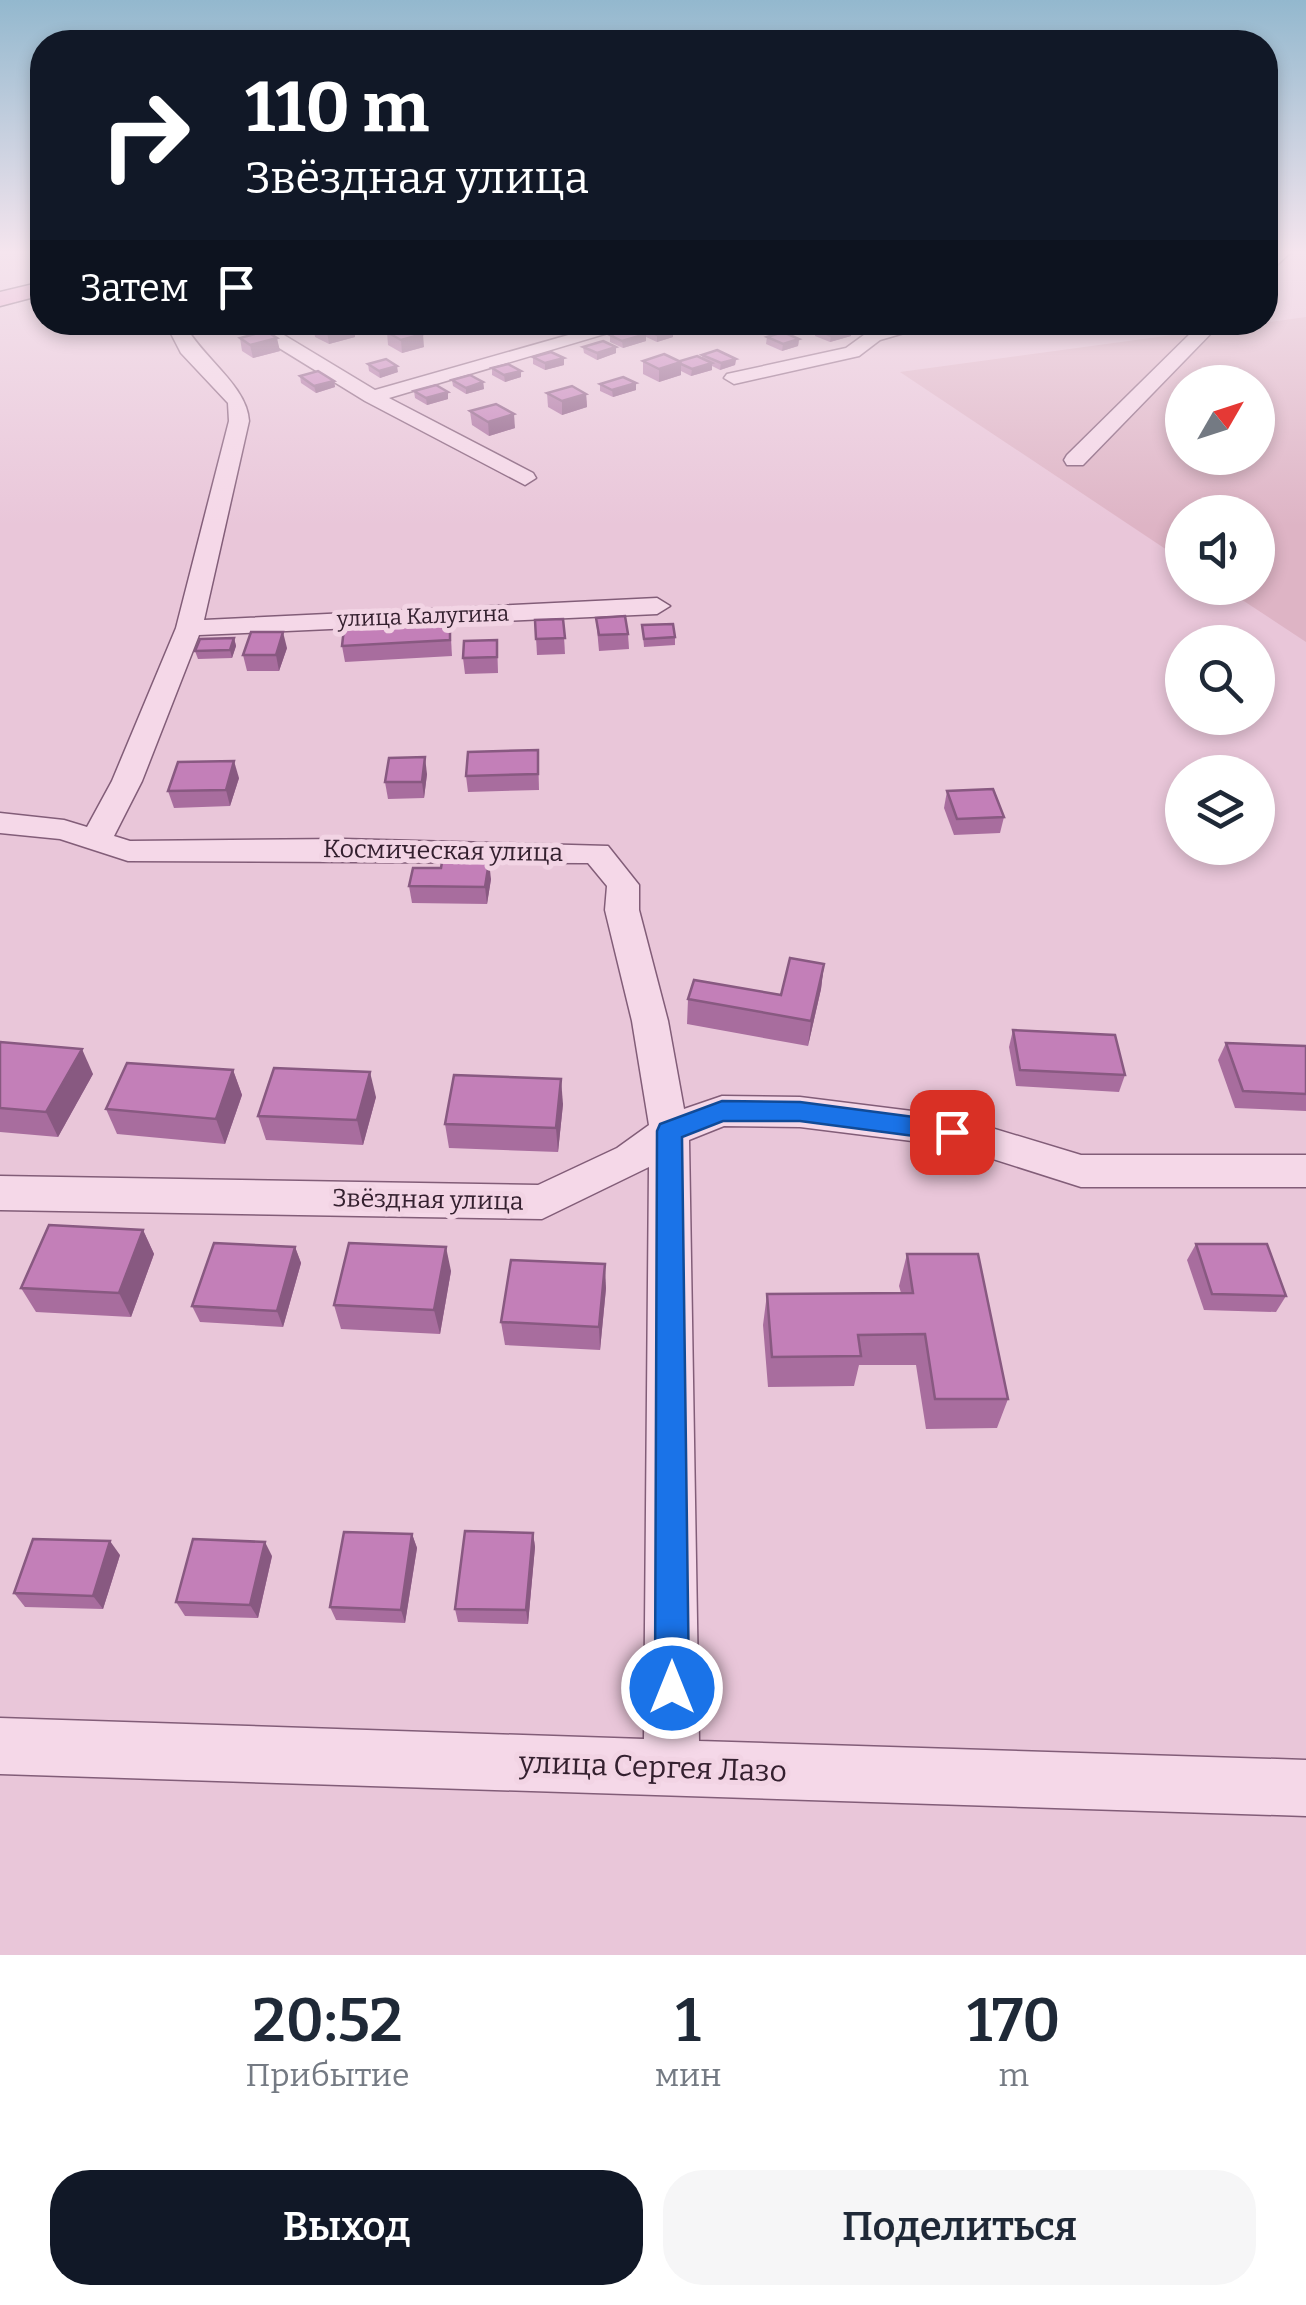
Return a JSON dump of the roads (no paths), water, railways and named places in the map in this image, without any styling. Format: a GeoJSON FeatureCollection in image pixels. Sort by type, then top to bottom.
{"type":"FeatureCollection","features":[{"type":"Feature","properties":{"kind":"street"},"geometry":{"type":"LineString","coordinates":[[95,840],[127,781],[188,628],[239,422],[238,402],[185,343]]}},
{"type":"Feature","properties":{"kind":"street"},"geometry":{"type":"LineString","coordinates":[[284,343],[372,397],[525,478]]}},
{"type":"Feature","properties":{"kind":"street"},"geometry":{"type":"LineString","coordinates":[[372,397],[561,343]]}},
{"type":"Feature","properties":{"kind":"street"},"geometry":{"type":"LineString","coordinates":[[734,378],[852,352],[864,343]]}},
{"type":"Feature","properties":{"kind":"street"},"geometry":{"type":"LineString","coordinates":[[1076,460],[1192,343]]}},
{"type":"Feature","properties":{"kind":"street","name":"улица Калугина"},"geometry":{"type":"LineString","coordinates":[[188,628],[657,606]]}},
{"type":"Feature","properties":{"kind":"street","name":"Космическая улица"},"geometry":{"type":"LineString","coordinates":[[0,823],[64,830],[128,851],[597,853],[624,885],[622,910],[650,1021],[669,1131],[672,1768]]}},
{"type":"Feature","properties":{"kind":"street","name":"Звёздная улица"},"geometry":{"type":"LineString","coordinates":[[0,1193],[542,1202],[631,1159],[669,1131],[722,1111],[800,1112],[952,1132],[1081,1170],[1306,1171]]}},
{"type":"Feature","properties":{"kind":"street","name":"улица Сергея Лазо"},"geometry":{"type":"LineString","coordinates":[[0,1746],[1306,1788]]}}]}
